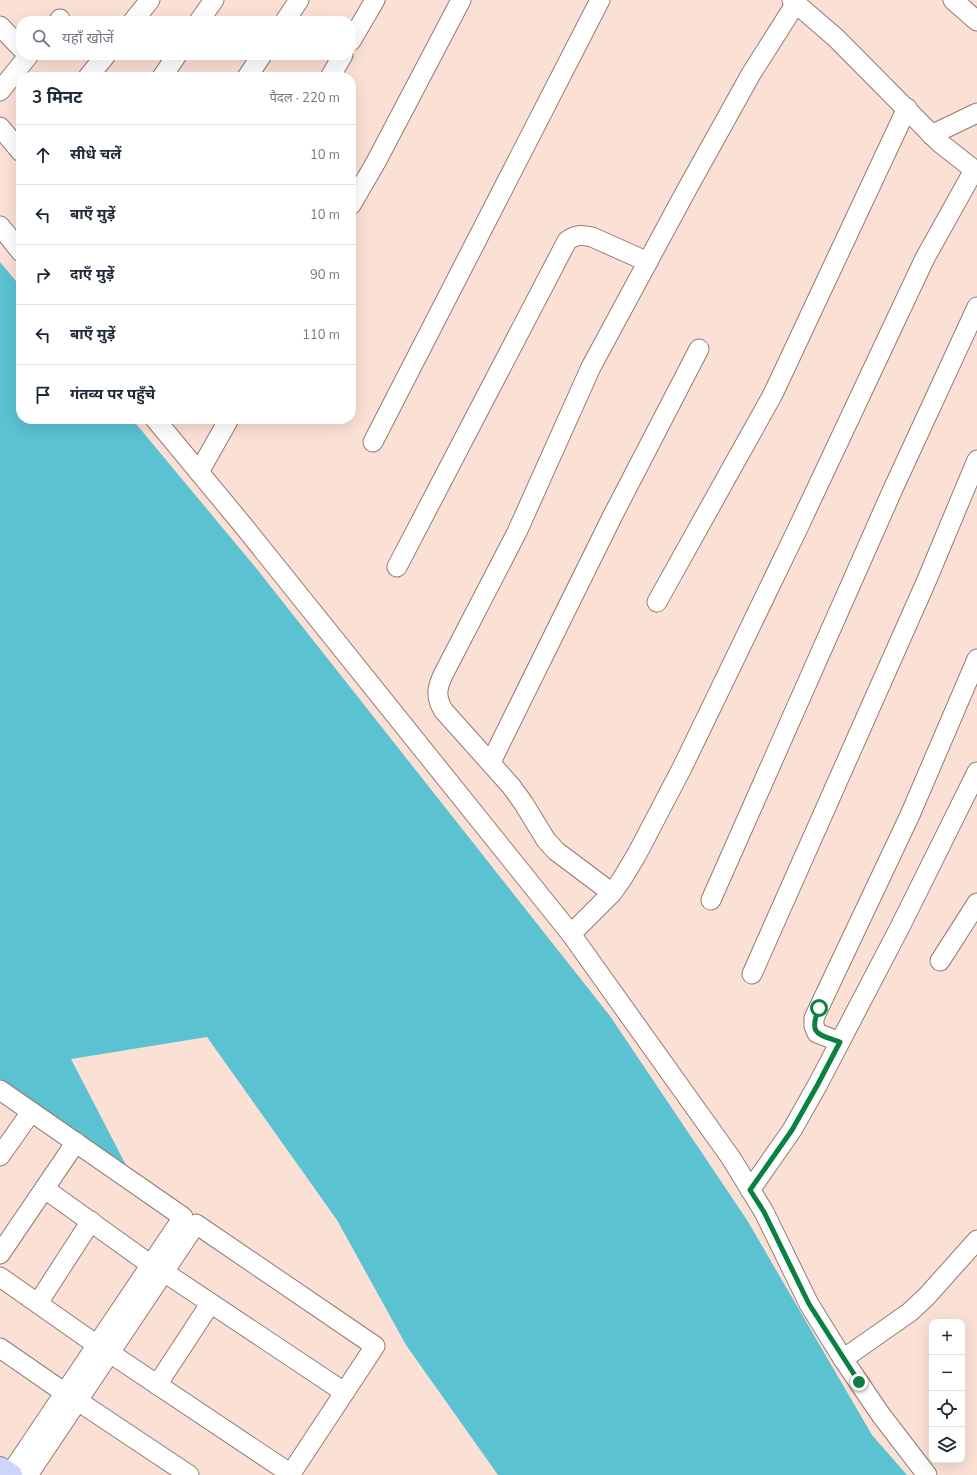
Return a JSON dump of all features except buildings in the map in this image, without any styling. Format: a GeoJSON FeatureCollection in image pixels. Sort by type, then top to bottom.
{"type":"FeatureCollection","features":[{"type":"Feature","properties":{"kind":"street"},"geometry":{"type":"LineString","coordinates":[[137,16],[150,0]]}},
{"type":"Feature","properties":{"kind":"street"},"geometry":{"type":"LineString","coordinates":[[203,16],[214,0]]}},
{"type":"Feature","properties":{"kind":"street"},"geometry":{"type":"LineString","coordinates":[[288,16],[299,0]]}},
{"type":"Feature","properties":{"kind":"street"},"geometry":{"type":"LineString","coordinates":[[356,32],[375,0]]}},
{"type":"Feature","properties":{"kind":"street"},"geometry":{"type":"LineString","coordinates":[[356,196],[461,0]]}},
{"type":"Feature","properties":{"kind":"street"},"geometry":{"type":"LineString","coordinates":[[373,442],[600,0]]}},
{"type":"Feature","properties":{"kind":"street"},"geometry":{"type":"LineString","coordinates":[[953,0],[977,21]]}},
{"type":"Feature","properties":{"kind":"street"},"geometry":{"type":"LineString","coordinates":[[571,934],[612,893],[637,854],[683,766],[798,528],[925,258],[975,171],[931,135],[836,38],[794,1],[751,74],[592,367],[518,532],[439,682],[438,702],[443,710],[511,786],[546,840],[556,851],[612,893]]}},
{"type":"Feature","properties":{"kind":"street"},"geometry":{"type":"LineString","coordinates":[[0,26],[16,43]]}},
{"type":"Feature","properties":{"kind":"street"},"geometry":{"type":"LineString","coordinates":[[0,91],[22,60]]}},
{"type":"Feature","properties":{"kind":"street"},"geometry":{"type":"LineString","coordinates":[[92,72],[102,60]]}},
{"type":"Feature","properties":{"kind":"street"},"geometry":{"type":"LineString","coordinates":[[165,72],[173,60]]}},
{"type":"Feature","properties":{"kind":"street"},"geometry":{"type":"LineString","coordinates":[[250,72],[259,60]]}},
{"type":"Feature","properties":{"kind":"street"},"geometry":{"type":"LineString","coordinates":[[333,72],[340,60]]}},
{"type":"Feature","properties":{"kind":"street"},"geometry":{"type":"LineString","coordinates":[[657,602],[773,394],[906,108]]}},
{"type":"Feature","properties":{"kind":"street"},"geometry":{"type":"LineString","coordinates":[[931,135],[977,113]]}},
{"type":"Feature","properties":{"kind":"street"},"geometry":{"type":"LineString","coordinates":[[0,127],[16,146]]}},
{"type":"Feature","properties":{"kind":"street"},"geometry":{"type":"LineString","coordinates":[[0,226],[16,246]]}},
{"type":"Feature","properties":{"kind":"street"},"geometry":{"type":"LineString","coordinates":[[397,567],[567,241],[574,236],[582,235],[592,237],[648,262]]}},
{"type":"Feature","properties":{"kind":"street"},"geometry":{"type":"LineString","coordinates":[[711,900],[893,489],[977,307]]}},
{"type":"Feature","properties":{"kind":"street"},"geometry":{"type":"LineString","coordinates":[[491,762],[613,515],[699,349]]}},
{"type":"Feature","properties":{"kind":"street"},"geometry":{"type":"LineString","coordinates":[[158,424],[242,524],[571,934],[726,1151],[764,1212],[809,1304],[844,1360],[882,1415],[927,1475]]}},
{"type":"Feature","properties":{"kind":"street"},"geometry":{"type":"LineString","coordinates":[[199,472],[226,424]]}},
{"type":"Feature","properties":{"kind":"street"},"geometry":{"type":"LineString","coordinates":[[752,974],[923,589],[977,460]]}},
{"type":"Feature","properties":{"kind":"street"},"geometry":{"type":"LineString","coordinates":[[840,1042],[817,1032],[814,1026],[814,1018],[910,815],[977,659]]}},
{"type":"Feature","properties":{"kind":"street"},"geometry":{"type":"LineString","coordinates":[[750,1190],[792,1130],[818,1084],[901,925],[977,772]]}},
{"type":"Feature","properties":{"kind":"street"},"geometry":{"type":"LineString","coordinates":[[940,961],[977,903]]}},
{"type":"Feature","properties":{"kind":"street"},"geometry":{"type":"LineString","coordinates":[[0,1090],[183,1217],[157,1269]]}},
{"type":"Feature","properties":{"kind":"street"},"geometry":{"type":"LineString","coordinates":[[0,1156],[31,1112]]}},
{"type":"Feature","properties":{"kind":"street"},"geometry":{"type":"LineString","coordinates":[[0,1254],[76,1142]]}},
{"type":"Feature","properties":{"kind":"street"},"geometry":{"type":"LineString","coordinates":[[45,1189],[157,1269],[344,1392]]}},
{"type":"Feature","properties":{"kind":"street"},"geometry":{"type":"LineString","coordinates":[[38,1303],[91,1221]]}},
{"type":"Feature","properties":{"kind":"street"},"geometry":{"type":"LineString","coordinates":[[0,1277],[103,1349],[291,1474],[375,1346],[196,1224],[157,1269],[103,1349],[71,1397],[12,1473]]}},
{"type":"Feature","properties":{"kind":"street"},"geometry":{"type":"LineString","coordinates":[[844,1360],[910,1312],[927,1296],[977,1240]]}},
{"type":"Feature","properties":{"kind":"street"},"geometry":{"type":"LineString","coordinates":[[157,1385],[210,1304]]}},
{"type":"Feature","properties":{"kind":"street"},"geometry":{"type":"LineString","coordinates":[[0,1348],[189,1475]]}},
{"type":"Feature","properties":{"kind":"water"},"geometry":{"type":"Polygon","coordinates":[[[0,262],[16,281],[16,424],[136,424],[256,568],[610,1016],[747,1220],[872,1435],[907,1475],[498,1475],[406,1345],[337,1220],[207,1037],[71,1059],[128,1169],[0,1082],[0,262]]]}},
{"type":"Feature","properties":{"kind":"route"},"geometry":{"type":"LineString","coordinates":[[819,1008],[814,1018],[815,1029],[820,1034],[840,1042],[792,1130],[750,1190],[764,1212],[809,1304],[859,1382]]}}]}
